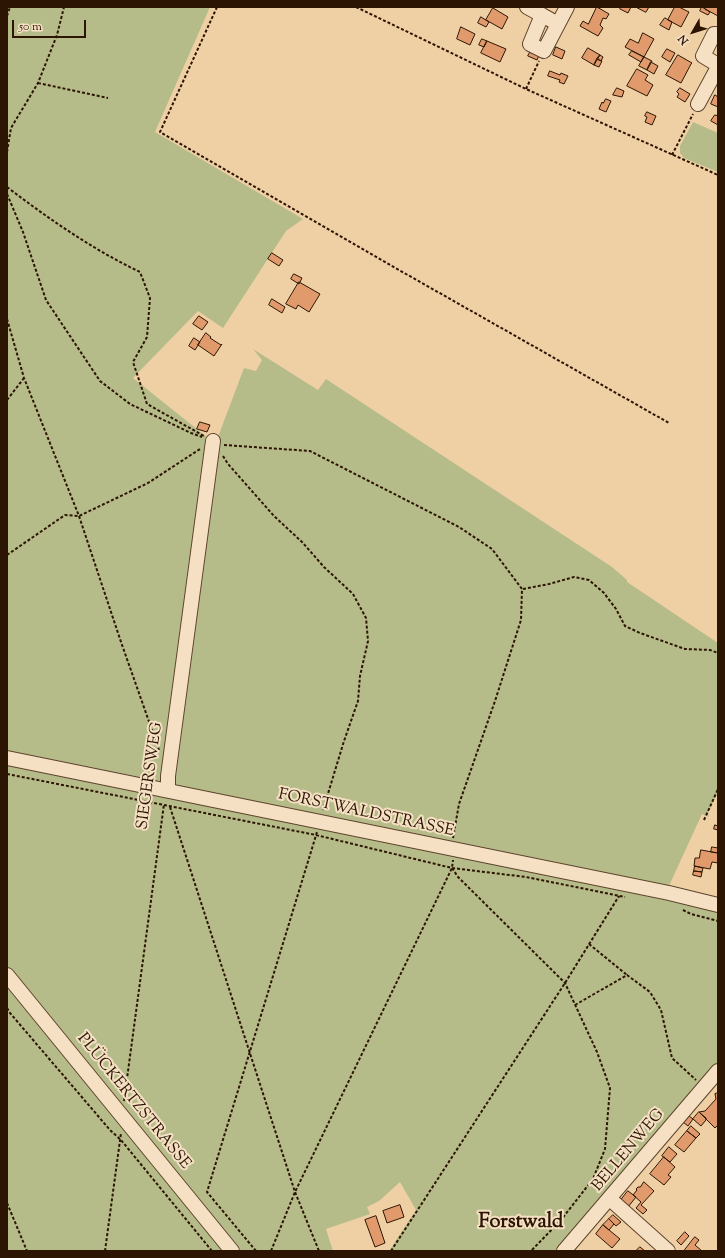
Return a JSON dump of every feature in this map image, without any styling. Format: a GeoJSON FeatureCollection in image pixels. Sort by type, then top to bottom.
{"type":"FeatureCollection","features":[{"type":"Feature","properties":{"kind":"street"},"geometry":{"type":"LineString","coordinates":[[527,7],[558,24]]}},
{"type":"Feature","properties":{"kind":"street"},"geometry":{"type":"LineString","coordinates":[[542,15],[530,44],[544,51],[566,7]]}},
{"type":"Feature","properties":{"kind":"street"},"geometry":{"type":"LineString","coordinates":[[698,104],[718,66],[703,56],[714,34],[718,34]]}},
{"type":"Feature","properties":{"kind":"street","name":"SIEGERSWEG"},"geometry":{"type":"LineString","coordinates":[[168,790],[171,752],[213,440]]}},
{"type":"Feature","properties":{"kind":"street","name":"FORSTWALDSTRASSE"},"geometry":{"type":"LineString","coordinates":[[7,758],[452,848],[669,893],[718,905]]}},
{"type":"Feature","properties":{"kind":"street","name":"PLÜCKERTZSTRASSE"},"geometry":{"type":"LineString","coordinates":[[7,975],[232,1251]]}},
{"type":"Feature","properties":{"kind":"street","name":"BELLENWEG"},"geometry":{"type":"LineString","coordinates":[[564,1251],[610,1200],[718,1071]]}},
{"type":"Feature","properties":{"kind":"street"},"geometry":{"type":"LineString","coordinates":[[610,1200],[668,1251]]}},
{"type":"Feature","properties":{"kind":"path"},"geometry":{"type":"LineString","coordinates":[[7,16],[10,7]]}},
{"type":"Feature","properties":{"kind":"path"},"geometry":{"type":"LineString","coordinates":[[7,152],[12,128],[38,83],[57,35],[64,7]]}},
{"type":"Feature","properties":{"kind":"path"},"geometry":{"type":"LineString","coordinates":[[217,7],[160,132],[398,270],[669,423]]}},
{"type":"Feature","properties":{"kind":"path"},"geometry":{"type":"LineString","coordinates":[[356,7],[526,89],[718,175]]}},
{"type":"Feature","properties":{"kind":"path"},"geometry":{"type":"LineString","coordinates":[[526,89],[544,51]]}},
{"type":"Feature","properties":{"kind":"path"},"geometry":{"type":"LineString","coordinates":[[38,83],[108,98]]}},
{"type":"Feature","properties":{"kind":"path"},"geometry":{"type":"LineString","coordinates":[[672,155],[698,104]]}},
{"type":"Feature","properties":{"kind":"path"},"geometry":{"type":"LineString","coordinates":[[7,187],[59,225],[113,259],[140,272],[150,298],[147,337],[133,362],[147,404],[220,444],[310,451],[459,527],[492,549],[522,589],[521,620],[495,701],[459,804],[452,848]]}},
{"type":"Feature","properties":{"kind":"path"},"geometry":{"type":"LineString","coordinates":[[7,194],[46,300],[100,381],[130,404],[191,433],[213,440],[228,464],[274,516],[353,594],[366,618],[368,641],[360,676],[358,701],[319,821],[316,836],[207,1192],[256,1251]]}},
{"type":"Feature","properties":{"kind":"path"},"geometry":{"type":"LineString","coordinates":[[7,319],[24,378],[79,516],[160,754]]}},
{"type":"Feature","properties":{"kind":"path"},"geometry":{"type":"LineString","coordinates":[[7,400],[24,378]]}},
{"type":"Feature","properties":{"kind":"path"},"geometry":{"type":"LineString","coordinates":[[7,555],[65,515],[79,516],[148,483],[213,440]]}},
{"type":"Feature","properties":{"kind":"path"},"geometry":{"type":"LineString","coordinates":[[522,589],[574,577],[589,580],[604,593],[616,609],[625,626],[640,634],[685,649],[710,650],[718,653]]}},
{"type":"Feature","properties":{"kind":"path"},"geometry":{"type":"LineString","coordinates":[[7,774],[316,836],[452,868],[526,877],[626,897]]}},
{"type":"Feature","properties":{"kind":"path"},"geometry":{"type":"LineString","coordinates":[[704,820],[718,789]]}},
{"type":"Feature","properties":{"kind":"path","name":"SIEGERSWEG"},"geometry":{"type":"LineString","coordinates":[[123,1116],[164,805],[168,790]]}},
{"type":"Feature","properties":{"kind":"path"},"geometry":{"type":"LineString","coordinates":[[170,806],[295,1192],[319,1251]]}},
{"type":"Feature","properties":{"kind":"path"},"geometry":{"type":"LineString","coordinates":[[452,868],[458,877],[565,983],[597,1052],[610,1088],[605,1149],[592,1179],[561,1220],[532,1251]]}},
{"type":"Feature","properties":{"kind":"path"},"geometry":{"type":"LineString","coordinates":[[271,1251],[295,1192],[452,868]]}},
{"type":"Feature","properties":{"kind":"path"},"geometry":{"type":"LineString","coordinates":[[391,1251],[565,983],[619,896]]}},
{"type":"Feature","properties":{"kind":"path"},"geometry":{"type":"LineString","coordinates":[[678,907],[692,914],[718,921]]}},
{"type":"Feature","properties":{"kind":"path"},"geometry":{"type":"LineString","coordinates":[[589,944],[627,976],[650,992],[661,1010],[672,1058],[705,1087]]}},
{"type":"Feature","properties":{"kind":"path"},"geometry":{"type":"LineString","coordinates":[[574,1005],[627,976]]}},
{"type":"Feature","properties":{"kind":"path"},"geometry":{"type":"LineString","coordinates":[[7,1008],[120,1140],[212,1251]]}},
{"type":"Feature","properties":{"kind":"path"},"geometry":{"type":"LineString","coordinates":[[105,1251],[120,1140]]}},
{"type":"Feature","properties":{"kind":"path"},"geometry":{"type":"LineString","coordinates":[[7,1203],[27,1251]]}},
{"type":"Feature","properties":{"kind":"green space"},"geometry":{"type":"Polygon","coordinates":[[[7,7],[210,7],[155,132],[303,219],[286,231],[223,328],[198,311],[133,378],[208,438],[165,786],[7,754],[7,7]]]}},
{"type":"Feature","properties":{"kind":"green space"},"geometry":{"type":"Polygon","coordinates":[[[693,122],[718,133],[718,172],[684,158],[680,153],[680,146],[693,122]]]}},
{"type":"Feature","properties":{"kind":"green space"},"geometry":{"type":"Polygon","coordinates":[[[253,349],[318,390],[326,379],[612,567],[627,580],[627,582],[718,643],[718,792],[708,813],[709,817],[702,814],[668,888],[174,787],[213,454],[244,368],[256,371],[262,360],[253,349]]]}},
{"type":"Feature","properties":{"kind":"green space"},"geometry":{"type":"Polygon","coordinates":[[[7,762],[617,885],[718,911],[718,1065],[560,1251],[389,1251],[416,1210],[400,1182],[379,1201],[367,1207],[370,1214],[326,1229],[333,1251],[240,1251],[7,968],[7,762]]]}},
{"type":"Feature","properties":{"kind":"green space"},"geometry":{"type":"Polygon","coordinates":[[[7,982],[228,1251],[7,1251],[7,982]]]}},
{"type":"Feature","properties":{"kind":"building"},"geometry":{"type":"Polygon","coordinates":[[[597,7],[609,14],[606,19],[603,18],[600,25],[603,28],[598,36],[580,26],[583,21],[588,24],[597,7]]]}},
{"type":"Feature","properties":{"kind":"building"},"geometry":{"type":"Polygon","coordinates":[[[621,7],[631,7],[628,13],[620,9],[621,7]]]}},
{"type":"Feature","properties":{"kind":"building"},"geometry":{"type":"Polygon","coordinates":[[[636,7],[649,7],[646,12],[636,7]]]}},
{"type":"Feature","properties":{"kind":"building"},"geometry":{"type":"Polygon","coordinates":[[[675,7],[679,7],[689,12],[681,27],[668,20],[675,7]]]}},
{"type":"Feature","properties":{"kind":"building"},"geometry":{"type":"Polygon","coordinates":[[[702,7],[710,12],[708,15],[700,11],[702,7]]]}},
{"type":"Feature","properties":{"kind":"building"},"geometry":{"type":"Polygon","coordinates":[[[706,7],[718,7],[718,16],[705,9],[706,7]]]}},
{"type":"Feature","properties":{"kind":"building"},"geometry":{"type":"Polygon","coordinates":[[[493,8],[508,17],[502,29],[486,20],[493,8]]]}},
{"type":"Feature","properties":{"kind":"building"},"geometry":{"type":"Polygon","coordinates":[[[481,17],[489,22],[486,27],[478,23],[481,17]]]}},
{"type":"Feature","properties":{"kind":"building"},"geometry":{"type":"Polygon","coordinates":[[[665,18],[672,22],[669,30],[660,25],[665,18]]]}},
{"type":"Feature","properties":{"kind":"building"},"geometry":{"type":"Polygon","coordinates":[[[461,27],[475,34],[470,45],[457,39],[461,27]]]}},
{"type":"Feature","properties":{"kind":"building"},"geometry":{"type":"Polygon","coordinates":[[[643,33],[654,39],[644,57],[625,47],[630,39],[638,43],[643,33]]]}},
{"type":"Feature","properties":{"kind":"building"},"geometry":{"type":"Polygon","coordinates":[[[482,39],[487,41],[484,47],[479,45],[482,39]]]}},
{"type":"Feature","properties":{"kind":"building"},"geometry":{"type":"Polygon","coordinates":[[[487,41],[506,49],[500,62],[481,53],[487,41]]]}},
{"type":"Feature","properties":{"kind":"building"},"geometry":{"type":"Polygon","coordinates":[[[556,47],[565,51],[562,59],[553,55],[556,47]]]}},
{"type":"Feature","properties":{"kind":"building"},"geometry":{"type":"Polygon","coordinates":[[[588,48],[600,55],[594,65],[582,58],[588,48]]]}},
{"type":"Feature","properties":{"kind":"building"},"geometry":{"type":"Polygon","coordinates":[[[532,49],[540,53],[537,60],[528,56],[532,49]]]}},
{"type":"Feature","properties":{"kind":"building"},"geometry":{"type":"Polygon","coordinates":[[[667,49],[675,53],[670,62],[662,57],[667,49]]]}},
{"type":"Feature","properties":{"kind":"building"},"geometry":{"type":"Polygon","coordinates":[[[632,51],[644,57],[641,62],[629,55],[632,51]]]}},
{"type":"Feature","properties":{"kind":"building"},"geometry":{"type":"Polygon","coordinates":[[[600,55],[603,57],[601,61],[597,59],[600,55]]]}},
{"type":"Feature","properties":{"kind":"building"},"geometry":{"type":"Polygon","coordinates":[[[678,55],[692,63],[681,83],[666,75],[678,55]]]}},
{"type":"Feature","properties":{"kind":"building"},"geometry":{"type":"Polygon","coordinates":[[[644,57],[652,61],[647,70],[639,66],[644,57]]]}},
{"type":"Feature","properties":{"kind":"building"},"geometry":{"type":"Polygon","coordinates":[[[597,59],[602,61],[599,67],[594,65],[597,59]]]}},
{"type":"Feature","properties":{"kind":"building"},"geometry":{"type":"Polygon","coordinates":[[[651,62],[658,66],[654,74],[647,70],[651,62]]]}},
{"type":"Feature","properties":{"kind":"building"},"geometry":{"type":"Polygon","coordinates":[[[637,69],[648,75],[645,80],[653,85],[647,96],[627,86],[637,69]]]}},
{"type":"Feature","properties":{"kind":"building"},"geometry":{"type":"Polygon","coordinates":[[[550,71],[568,76],[564,84],[559,82],[560,80],[548,76],[550,71]]]}},
{"type":"Feature","properties":{"kind":"building"},"geometry":{"type":"Polygon","coordinates":[[[617,88],[624,91],[622,97],[613,95],[617,88]]]}},
{"type":"Feature","properties":{"kind":"building"},"geometry":{"type":"Polygon","coordinates":[[[680,88],[690,94],[685,102],[677,97],[679,94],[677,92],[680,88]]]}},
{"type":"Feature","properties":{"kind":"building"},"geometry":{"type":"Polygon","coordinates":[[[715,95],[718,97],[718,107],[711,104],[715,95]]]}},
{"type":"Feature","properties":{"kind":"building"},"geometry":{"type":"Polygon","coordinates":[[[606,99],[611,101],[606,112],[599,109],[602,102],[603,103],[606,99]]]}},
{"type":"Feature","properties":{"kind":"building"},"geometry":{"type":"Polygon","coordinates":[[[647,112],[656,116],[652,125],[645,122],[647,112]]]}},
{"type":"Feature","properties":{"kind":"building"},"geometry":{"type":"Polygon","coordinates":[[[715,115],[718,116],[718,125],[711,121],[715,115]]]}},
{"type":"Feature","properties":{"kind":"building"},"geometry":{"type":"Polygon","coordinates":[[[272,253],[283,260],[279,266],[268,259],[272,253]]]}},
{"type":"Feature","properties":{"kind":"building"},"geometry":{"type":"Polygon","coordinates":[[[294,274],[302,278],[299,284],[291,279],[294,274]]]}},
{"type":"Feature","properties":{"kind":"building"},"geometry":{"type":"Polygon","coordinates":[[[299,282],[320,294],[309,312],[298,305],[296,309],[286,304],[299,282]]]}},
{"type":"Feature","properties":{"kind":"building"},"geometry":{"type":"Polygon","coordinates":[[[272,299],[285,307],[282,313],[269,305],[272,299]]]}},
{"type":"Feature","properties":{"kind":"building"},"geometry":{"type":"Polygon","coordinates":[[[199,316],[208,322],[202,330],[193,324],[199,316]]]}},
{"type":"Feature","properties":{"kind":"building"},"geometry":{"type":"Polygon","coordinates":[[[206,333],[211,337],[210,338],[221,345],[222,344],[214,356],[198,345],[206,333]]]}},
{"type":"Feature","properties":{"kind":"building"},"geometry":{"type":"Polygon","coordinates":[[[194,338],[200,342],[195,350],[189,346],[194,338]]]}},
{"type":"Feature","properties":{"kind":"building"},"geometry":{"type":"Polygon","coordinates":[[[200,422],[210,425],[207,432],[197,429],[200,422]]]}},
{"type":"Feature","properties":{"kind":"building"},"geometry":{"type":"Polygon","coordinates":[[[715,825],[718,826],[718,830],[714,829],[715,825]]]}},
{"type":"Feature","properties":{"kind":"building"},"geometry":{"type":"Polygon","coordinates":[[[712,847],[718,848],[718,853],[711,852],[712,847]]]}},
{"type":"Feature","properties":{"kind":"building"},"geometry":{"type":"Polygon","coordinates":[[[701,850],[718,853],[718,863],[712,862],[710,869],[694,866],[695,858],[699,858],[701,850]]]}},
{"type":"Feature","properties":{"kind":"building"},"geometry":{"type":"Polygon","coordinates":[[[695,866],[703,868],[702,872],[694,871],[695,866]]]}},
{"type":"Feature","properties":{"kind":"building"},"geometry":{"type":"Polygon","coordinates":[[[694,871],[702,872],[701,877],[693,875],[694,871]]]}},
{"type":"Feature","properties":{"kind":"building"},"geometry":{"type":"Polygon","coordinates":[[[718,1093],[718,1125],[715,1128],[699,1112],[705,1111],[716,1099],[715,1094],[718,1093]]]}},
{"type":"Feature","properties":{"kind":"building"},"geometry":{"type":"Polygon","coordinates":[[[699,1112],[706,1118],[701,1126],[693,1119],[699,1112]]]}},
{"type":"Feature","properties":{"kind":"building"},"geometry":{"type":"Polygon","coordinates":[[[689,1116],[693,1119],[688,1126],[683,1122],[689,1116]]]}},
{"type":"Feature","properties":{"kind":"building"},"geometry":{"type":"Polygon","coordinates":[[[691,1126],[700,1134],[696,1138],[687,1131],[691,1126]]]}},
{"type":"Feature","properties":{"kind":"building"},"geometry":{"type":"Polygon","coordinates":[[[687,1131],[696,1138],[684,1152],[675,1145],[687,1131]]]}},
{"type":"Feature","properties":{"kind":"building"},"geometry":{"type":"Polygon","coordinates":[[[669,1147],[677,1154],[670,1162],[662,1156],[669,1147]]]}},
{"type":"Feature","properties":{"kind":"building"},"geometry":{"type":"Polygon","coordinates":[[[664,1157],[675,1167],[668,1175],[671,1177],[664,1185],[650,1174],[664,1157]]]}},
{"type":"Feature","properties":{"kind":"building"},"geometry":{"type":"Polygon","coordinates":[[[644,1182],[654,1191],[641,1205],[647,1210],[643,1214],[636,1208],[641,1202],[633,1195],[637,1190],[636,1189],[644,1182]]]}},
{"type":"Feature","properties":{"kind":"building"},"geometry":{"type":"Polygon","coordinates":[[[628,1191],[636,1197],[628,1207],[621,1200],[628,1191]]]}},
{"type":"Feature","properties":{"kind":"building"},"geometry":{"type":"Polygon","coordinates":[[[400,1205],[404,1217],[387,1223],[383,1211],[400,1205]]]}},
{"type":"Feature","properties":{"kind":"building"},"geometry":{"type":"Polygon","coordinates":[[[613,1215],[621,1222],[616,1226],[609,1219],[613,1215]]]}},
{"type":"Feature","properties":{"kind":"building"},"geometry":{"type":"Polygon","coordinates":[[[376,1216],[385,1243],[375,1247],[365,1220],[376,1216]]]}},
{"type":"Feature","properties":{"kind":"building"},"geometry":{"type":"Polygon","coordinates":[[[609,1219],[614,1224],[609,1230],[603,1225],[609,1219]]]}},
{"type":"Feature","properties":{"kind":"building"},"geometry":{"type":"Polygon","coordinates":[[[603,1225],[620,1239],[612,1248],[596,1234],[603,1225]]]}},
{"type":"Feature","properties":{"kind":"building"},"geometry":{"type":"Polygon","coordinates":[[[685,1232],[689,1236],[681,1245],[677,1241],[685,1232]]]}},
{"type":"Feature","properties":{"kind":"building"},"geometry":{"type":"Polygon","coordinates":[[[695,1237],[699,1240],[695,1245],[702,1251],[684,1251],[695,1237]]]}},
{"type":"Feature","properties":{"kind":"building"},"geometry":{"type":"Polygon","coordinates":[[[640,1247],[645,1251],[636,1251],[640,1247]]]}},
{"type":"Feature","properties":{"kind":"district","name":"Forstwald"},"geometry":{"type":"Point","coordinates":[521,1224]}}]}
